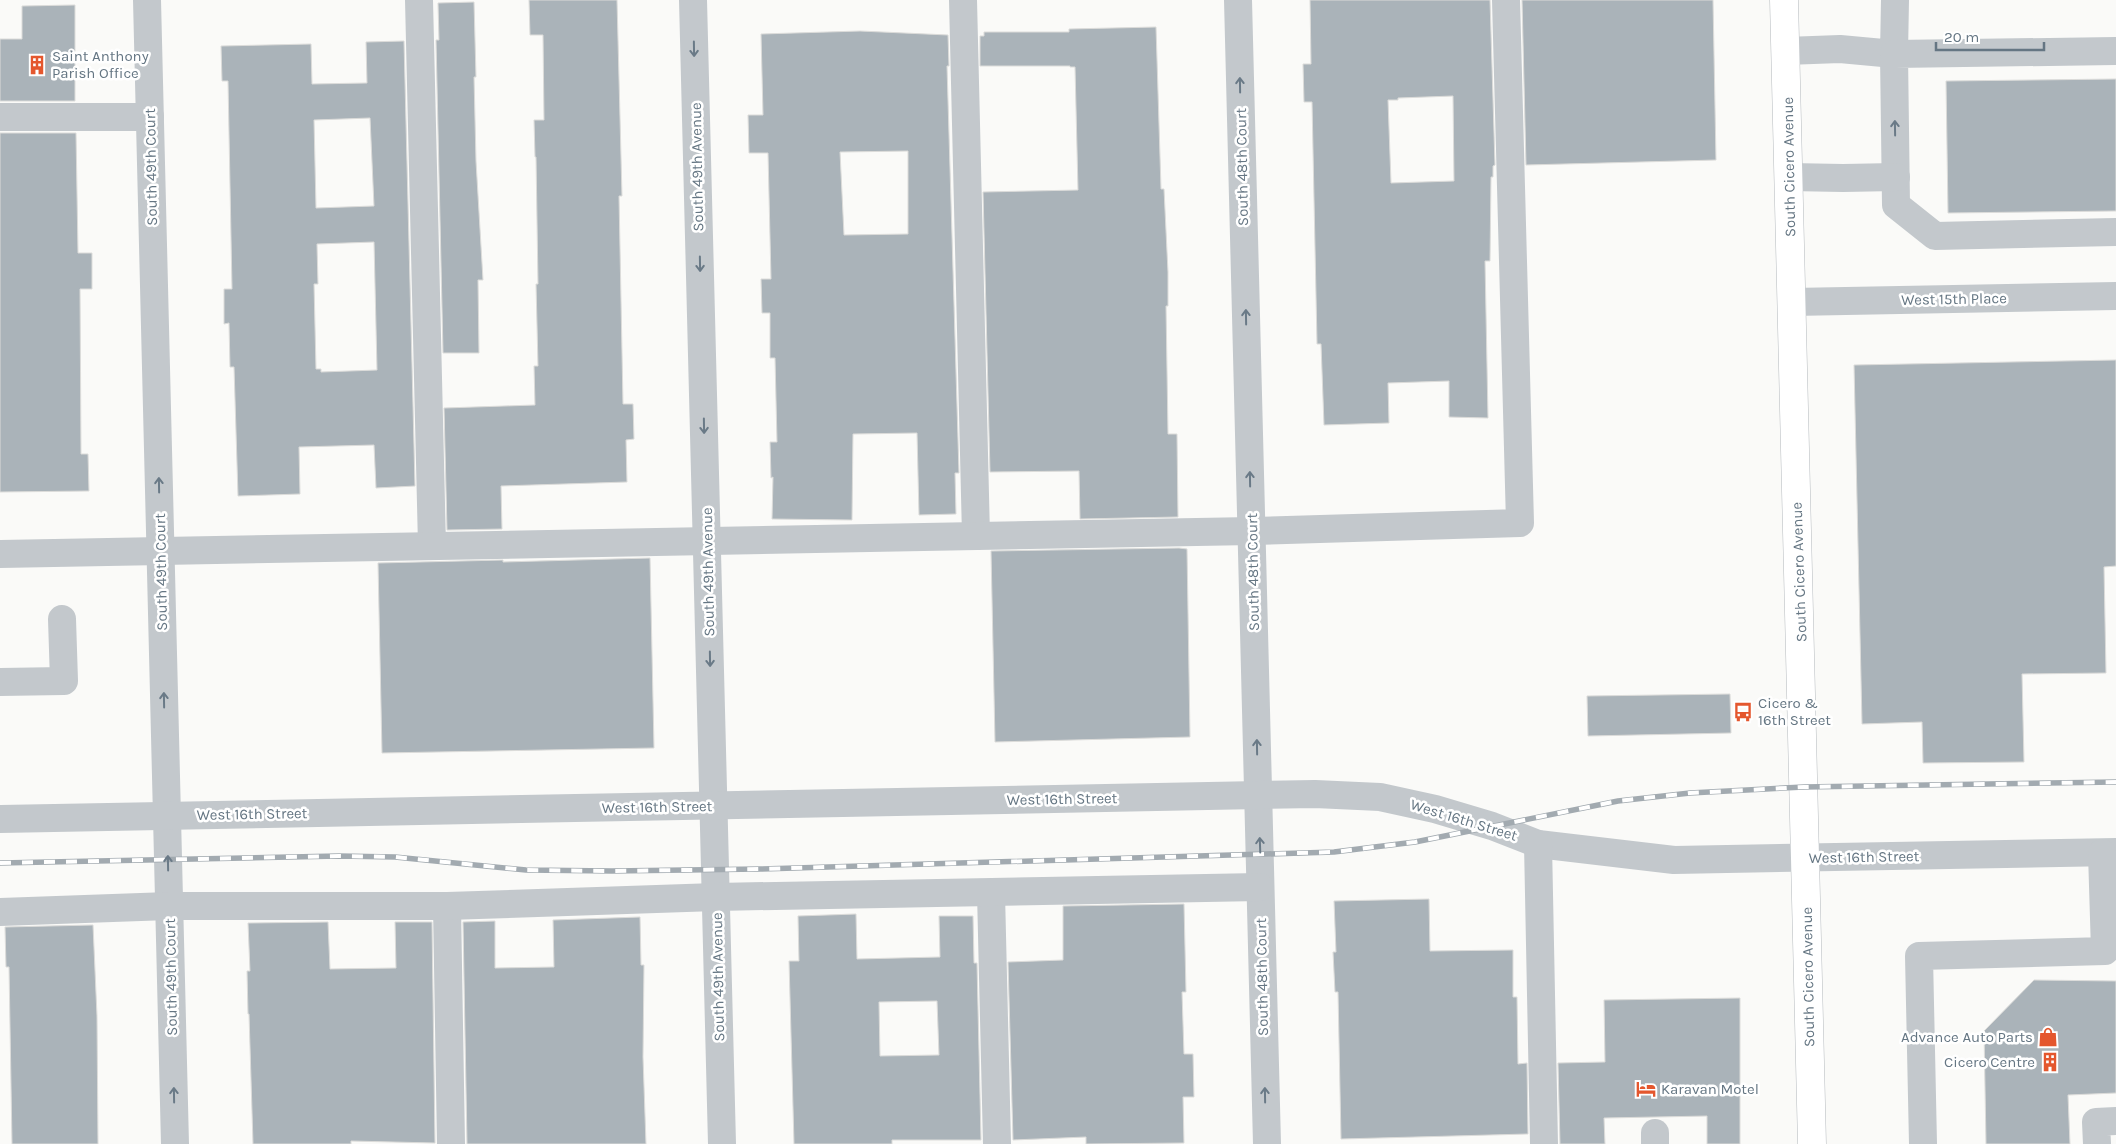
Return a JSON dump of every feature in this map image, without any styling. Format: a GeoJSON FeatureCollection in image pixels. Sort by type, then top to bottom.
{"type":"FeatureCollection","features":[{"type":"Feature","properties":{"kind":"main road","name":"South Cicero Avenue"},"geometry":{"type":"LineString","coordinates":[[1784,0],[1812,1144]]}},
{"type":"Feature","properties":{"kind":"street","name":"South 49th Court"},"geometry":{"type":"LineString","coordinates":[[147,0],[175,1144]]}},
{"type":"Feature","properties":{"kind":"street"},"geometry":{"type":"LineString","coordinates":[[419,0],[432,546]]}},
{"type":"Feature","properties":{"kind":"street","name":"South 49th Avenue"},"geometry":{"type":"LineString","coordinates":[[693,0],[722,1144]]}},
{"type":"Feature","properties":{"kind":"street"},"geometry":{"type":"LineString","coordinates":[[963,0],[976,536]]}},
{"type":"Feature","properties":{"kind":"street","name":"South 48th Court"},"geometry":{"type":"LineString","coordinates":[[1238,0],[1267,1144]]}},
{"type":"Feature","properties":{"kind":"street"},"geometry":{"type":"LineString","coordinates":[[0,554],[1252,531],[1520,523],[1506,0]]}},
{"type":"Feature","properties":{"kind":"street"},"geometry":{"type":"LineString","coordinates":[[1894,0],[1896,205],[1935,236],[2116,232]]}},
{"type":"Feature","properties":{"kind":"street"},"geometry":{"type":"LineString","coordinates":[[1786,51],[1840,50],[1894,54],[2116,51]]}},
{"type":"Feature","properties":{"kind":"street"},"geometry":{"type":"LineString","coordinates":[[0,118],[150,117]]}},
{"type":"Feature","properties":{"kind":"street"},"geometry":{"type":"LineString","coordinates":[[1789,177],[1896,177]]}},
{"type":"Feature","properties":{"kind":"street","name":"West 15th Place"},"geometry":{"type":"LineString","coordinates":[[1792,302],[2116,296]]}},
{"type":"Feature","properties":{"kind":"street"},"geometry":{"type":"LineString","coordinates":[[0,682],[64,681],[62,619]]}},
{"type":"Feature","properties":{"kind":"street","name":"West 16th Street"},"geometry":{"type":"LineString","coordinates":[[0,819],[1315,794],[1380,797],[1435,809],[1492,826],[1538,844],[1674,860],[2109,852]]}},
{"type":"Feature","properties":{"kind":"street"},"geometry":{"type":"LineString","coordinates":[[1538,844],[1544,1144]]}},
{"type":"Feature","properties":{"kind":"street"},"geometry":{"type":"LineString","coordinates":[[1923,1144],[1919,956],[2105,951],[2109,852]]}},
{"type":"Feature","properties":{"kind":"street"},"geometry":{"type":"LineString","coordinates":[[0,912],[169,906],[447,906],[716,897],[991,893],[1260,886]]}},
{"type":"Feature","properties":{"kind":"street"},"geometry":{"type":"LineString","coordinates":[[991,893],[997,1144]]}},
{"type":"Feature","properties":{"kind":"street"},"geometry":{"type":"LineString","coordinates":[[447,906],[451,1144]]}},
{"type":"Feature","properties":{"kind":"street"},"geometry":{"type":"LineString","coordinates":[[2097,1144],[2096,1122],[2116,1122]]}},
{"type":"Feature","properties":{"kind":"building"},"geometry":{"type":"Polygon","coordinates":[[[529,0],[617,0],[622,196],[619,196],[623,404],[633,404],[634,439],[626,440],[627,482],[501,486],[502,529],[447,530],[444,408],[535,405],[534,366],[538,366],[536,284],[538,284],[534,120],[544,120],[543,35],[530,35],[529,0]]]}},
{"type":"Feature","properties":{"kind":"building"},"geometry":{"type":"Polygon","coordinates":[[[1310,0],[1490,0],[1495,165],[1493,166],[1493,177],[1491,177],[1490,261],[1485,261],[1488,418],[1449,417],[1449,381],[1388,383],[1389,423],[1324,425],[1321,344],[1317,344],[1312,102],[1304,102],[1303,64],[1311,64],[1310,0]],[[1453,96],[1388,100],[1391,183],[1454,181],[1453,96]]]}},
{"type":"Feature","properties":{"kind":"building"},"geometry":{"type":"Polygon","coordinates":[[[1522,0],[1713,0],[1716,160],[1526,165],[1522,0]]]}},
{"type":"Feature","properties":{"kind":"building"},"geometry":{"type":"Polygon","coordinates":[[[474,2],[476,161],[483,280],[478,280],[479,353],[443,353],[436,40],[439,40],[438,3],[474,2]]]}},
{"type":"Feature","properties":{"kind":"building","name":"Saint Anthony Parish Office"},"geometry":{"type":"Polygon","coordinates":[[[75,5],[75,101],[0,101],[0,39],[22,39],[22,6],[75,5]]]}},
{"type":"Feature","properties":{"kind":"building"},"geometry":{"type":"Polygon","coordinates":[[[1156,27],[1161,189],[1164,189],[1168,272],[1168,306],[1166,306],[1168,434],[1177,434],[1178,517],[1080,519],[1079,471],[990,472],[983,192],[1078,190],[1075,67],[980,66],[980,36],[984,36],[984,32],[1069,32],[1069,29],[1156,27]]]}},
{"type":"Feature","properties":{"kind":"building"},"geometry":{"type":"Polygon","coordinates":[[[860,31],[948,35],[949,66],[947,66],[959,473],[955,473],[956,514],[919,515],[917,433],[853,434],[852,520],[772,519],[773,477],[771,478],[770,442],[777,442],[775,358],[770,358],[770,313],[762,313],[761,279],[771,279],[768,153],[749,153],[748,115],[763,115],[761,34],[860,31]],[[908,151],[840,152],[844,235],[908,234],[908,151]]]}},
{"type":"Feature","properties":{"kind":"building"},"geometry":{"type":"Polygon","coordinates":[[[404,41],[415,486],[376,488],[374,445],[299,447],[300,494],[238,496],[234,367],[230,367],[229,323],[224,324],[224,289],[232,289],[228,81],[222,81],[221,46],[311,44],[312,84],[367,83],[366,42],[404,41]],[[370,118],[314,120],[316,208],[374,206],[370,118]],[[374,242],[317,244],[318,284],[314,284],[316,369],[321,369],[321,372],[377,370],[374,242]]]}},
{"type":"Feature","properties":{"kind":"building"},"geometry":{"type":"Polygon","coordinates":[[[2116,79],[2116,211],[1948,213],[1946,81],[2116,79]]]}},
{"type":"Feature","properties":{"kind":"building"},"geometry":{"type":"Polygon","coordinates":[[[0,133],[76,133],[78,253],[92,253],[92,289],[80,289],[81,454],[88,454],[89,491],[0,492],[0,133]]]}},
{"type":"Feature","properties":{"kind":"building"},"geometry":{"type":"Polygon","coordinates":[[[2116,360],[2116,566],[2104,567],[2106,673],[2022,674],[2024,762],[1923,763],[1922,722],[1862,724],[1854,365],[2116,360]]]}},
{"type":"Feature","properties":{"kind":"building"},"geometry":{"type":"Polygon","coordinates":[[[1187,549],[1190,737],[995,742],[991,551],[1187,549]]]}},
{"type":"Feature","properties":{"kind":"building"},"geometry":{"type":"Polygon","coordinates":[[[650,558],[654,748],[382,753],[378,563],[650,558]]]}},
{"type":"Feature","properties":{"kind":"building"},"geometry":{"type":"Polygon","coordinates":[[[1730,694],[1731,733],[1588,736],[1587,696],[1730,694]]]}},
{"type":"Feature","properties":{"kind":"building"},"geometry":{"type":"Polygon","coordinates":[[[1429,899],[1430,951],[1513,950],[1513,997],[1517,997],[1518,1064],[1527,1063],[1528,1134],[1341,1139],[1338,992],[1335,992],[1333,952],[1336,952],[1334,901],[1429,899]]]}},
{"type":"Feature","properties":{"kind":"building"},"geometry":{"type":"Polygon","coordinates":[[[1184,904],[1186,992],[1182,992],[1184,1054],[1193,1054],[1194,1097],[1183,1097],[1184,1143],[1086,1144],[1086,1137],[1013,1140],[1008,962],[1063,960],[1063,906],[1184,904]]]}},
{"type":"Feature","properties":{"kind":"building"},"geometry":{"type":"Polygon","coordinates":[[[856,914],[857,959],[940,957],[939,916],[973,916],[974,963],[977,963],[981,1140],[892,1140],[892,1144],[794,1144],[789,961],[799,961],[798,916],[856,914]],[[937,1001],[879,1002],[880,1056],[939,1055],[937,1001]]]}},
{"type":"Feature","properties":{"kind":"building"},"geometry":{"type":"Polygon","coordinates":[[[640,917],[641,965],[644,965],[643,1057],[646,1144],[467,1144],[463,922],[495,921],[495,968],[554,967],[553,920],[640,917]]]}},
{"type":"Feature","properties":{"kind":"building"},"geometry":{"type":"Polygon","coordinates":[[[328,922],[330,969],[396,968],[395,922],[432,922],[435,1143],[351,1141],[351,1144],[253,1144],[247,971],[250,971],[248,923],[328,922]]]}},
{"type":"Feature","properties":{"kind":"building"},"geometry":{"type":"Polygon","coordinates":[[[93,925],[97,1016],[98,1144],[12,1144],[9,967],[6,967],[5,927],[93,925]]]}},
{"type":"Feature","properties":{"kind":"building","name":"Cicero Centre"},"geometry":{"type":"Polygon","coordinates":[[[2034,980],[2116,981],[2116,1093],[2068,1095],[2070,1144],[1986,1144],[1984,1031],[2034,980]]]}},
{"type":"Feature","properties":{"kind":"building"},"geometry":{"type":"Polygon","coordinates":[[[1740,998],[1740,1144],[1707,1144],[1707,1116],[1604,1118],[1605,1144],[1560,1144],[1558,1063],[1605,1062],[1604,1000],[1740,998]]]}},
{"type":"Feature","properties":{"kind":"railway"},"geometry":{"type":"LineString","coordinates":[[0,863],[339,856],[395,857],[526,870],[612,871],[760,869],[1334,852],[1415,842],[1618,801],[1690,793],[1804,787],[2116,782]]}},
{"type":"Feature","properties":{"kind":"place","name":"Saint Anthony Parish Office"},"geometry":{"type":"Point","coordinates":[37,65]}},
{"type":"Feature","properties":{"kind":"place","name":"Cicero & 16th Street"},"geometry":{"type":"Point","coordinates":[1743,712]}},
{"type":"Feature","properties":{"kind":"place","name":"Advance Auto Parts"},"geometry":{"type":"Point","coordinates":[2048,1037]}},
{"type":"Feature","properties":{"kind":"place","name":"Cicero Centre"},"geometry":{"type":"Point","coordinates":[2050,1062]}},
{"type":"Feature","properties":{"kind":"place","name":"Karavan Motel"},"geometry":{"type":"Point","coordinates":[1646,1089]}}]}
